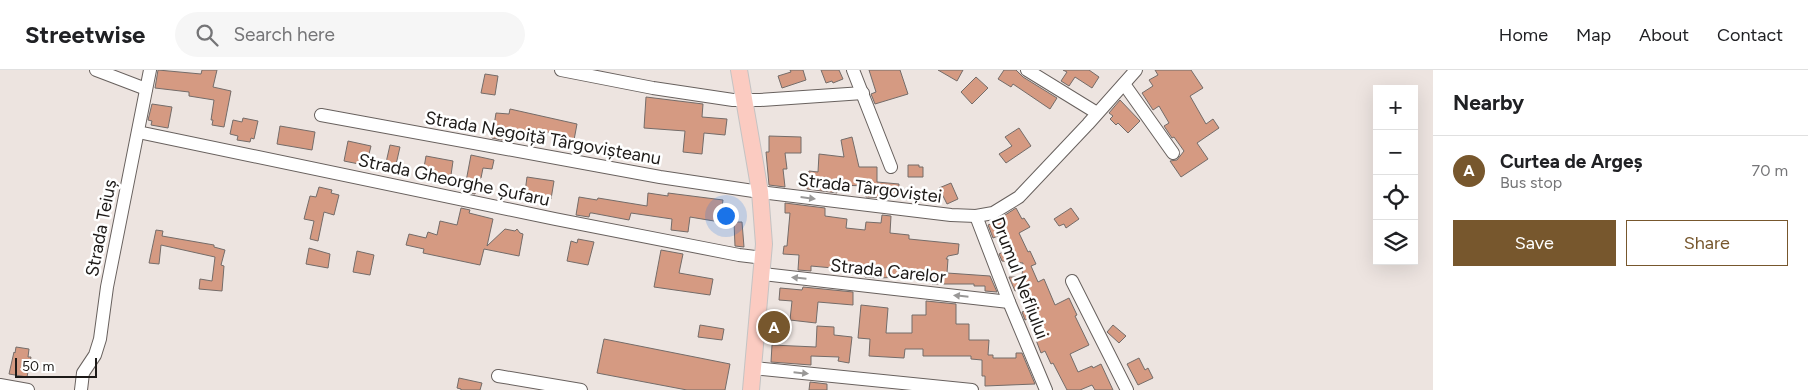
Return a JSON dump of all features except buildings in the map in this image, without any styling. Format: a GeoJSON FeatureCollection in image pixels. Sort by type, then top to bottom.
{"type":"FeatureCollection","features":[{"type":"Feature","properties":{"kind":"main road"},"geometry":{"type":"LineString","coordinates":[[739,70],[760,192],[764,228],[764,258],[751,390]]}},
{"type":"Feature","properties":{"kind":"street"},"geometry":{"type":"LineString","coordinates":[[96,70],[146,89]]}},
{"type":"Feature","properties":{"kind":"street","name":"Strada Teiuș"},"geometry":{"type":"LineString","coordinates":[[81,390],[83,373],[94,355],[100,339],[107,288],[150,70]]}},
{"type":"Feature","properties":{"kind":"street"},"geometry":{"type":"LineString","coordinates":[[561,70],[719,99],[744,100],[862,93]]}},
{"type":"Feature","properties":{"kind":"street"},"geometry":{"type":"LineString","coordinates":[[853,70],[891,166]]}},
{"type":"Feature","properties":{"kind":"street"},"geometry":{"type":"LineString","coordinates":[[1026,70],[1097,113]]}},
{"type":"Feature","properties":{"kind":"street","name":"Drumul Nefliului"},"geometry":{"type":"LineString","coordinates":[[1046,390],[976,216],[993,213],[1019,197],[1136,70]]}},
{"type":"Feature","properties":{"kind":"street"},"geometry":{"type":"LineString","coordinates":[[1124,84],[1173,153]]}},
{"type":"Feature","properties":{"kind":"street","name":"Strada Negoiță Târgovișteanu"},"geometry":{"type":"LineString","coordinates":[[321,115],[587,165],[760,192]]}},
{"type":"Feature","properties":{"kind":"street","name":"Strada Gheorghe Șufaru"},"geometry":{"type":"LineString","coordinates":[[138,132],[555,219],[739,255],[764,258]]}},
{"type":"Feature","properties":{"kind":"street","name":"Strada Târgoviștei"},"geometry":{"type":"LineString","coordinates":[[760,192],[951,216],[976,216]]}},
{"type":"Feature","properties":{"kind":"street","name":"Strada Carelor"},"geometry":{"type":"LineString","coordinates":[[762,274],[1009,302]]}},
{"type":"Feature","properties":{"kind":"street"},"geometry":{"type":"LineString","coordinates":[[1072,280],[1127,390]]}},
{"type":"Feature","properties":{"kind":"street"},"geometry":{"type":"LineString","coordinates":[[753,368],[972,390]]}},
{"type":"Feature","properties":{"kind":"street"},"geometry":{"type":"LineString","coordinates":[[498,376],[581,390]]}},
{"type":"Feature","properties":{"kind":"street"},"geometry":{"type":"LineString","coordinates":[[0,385],[28,390]]}},
{"type":"Feature","properties":{"kind":"place","name":"Curtea de Argeș"},"geometry":{"type":"Point","coordinates":[774,327]}}]}
